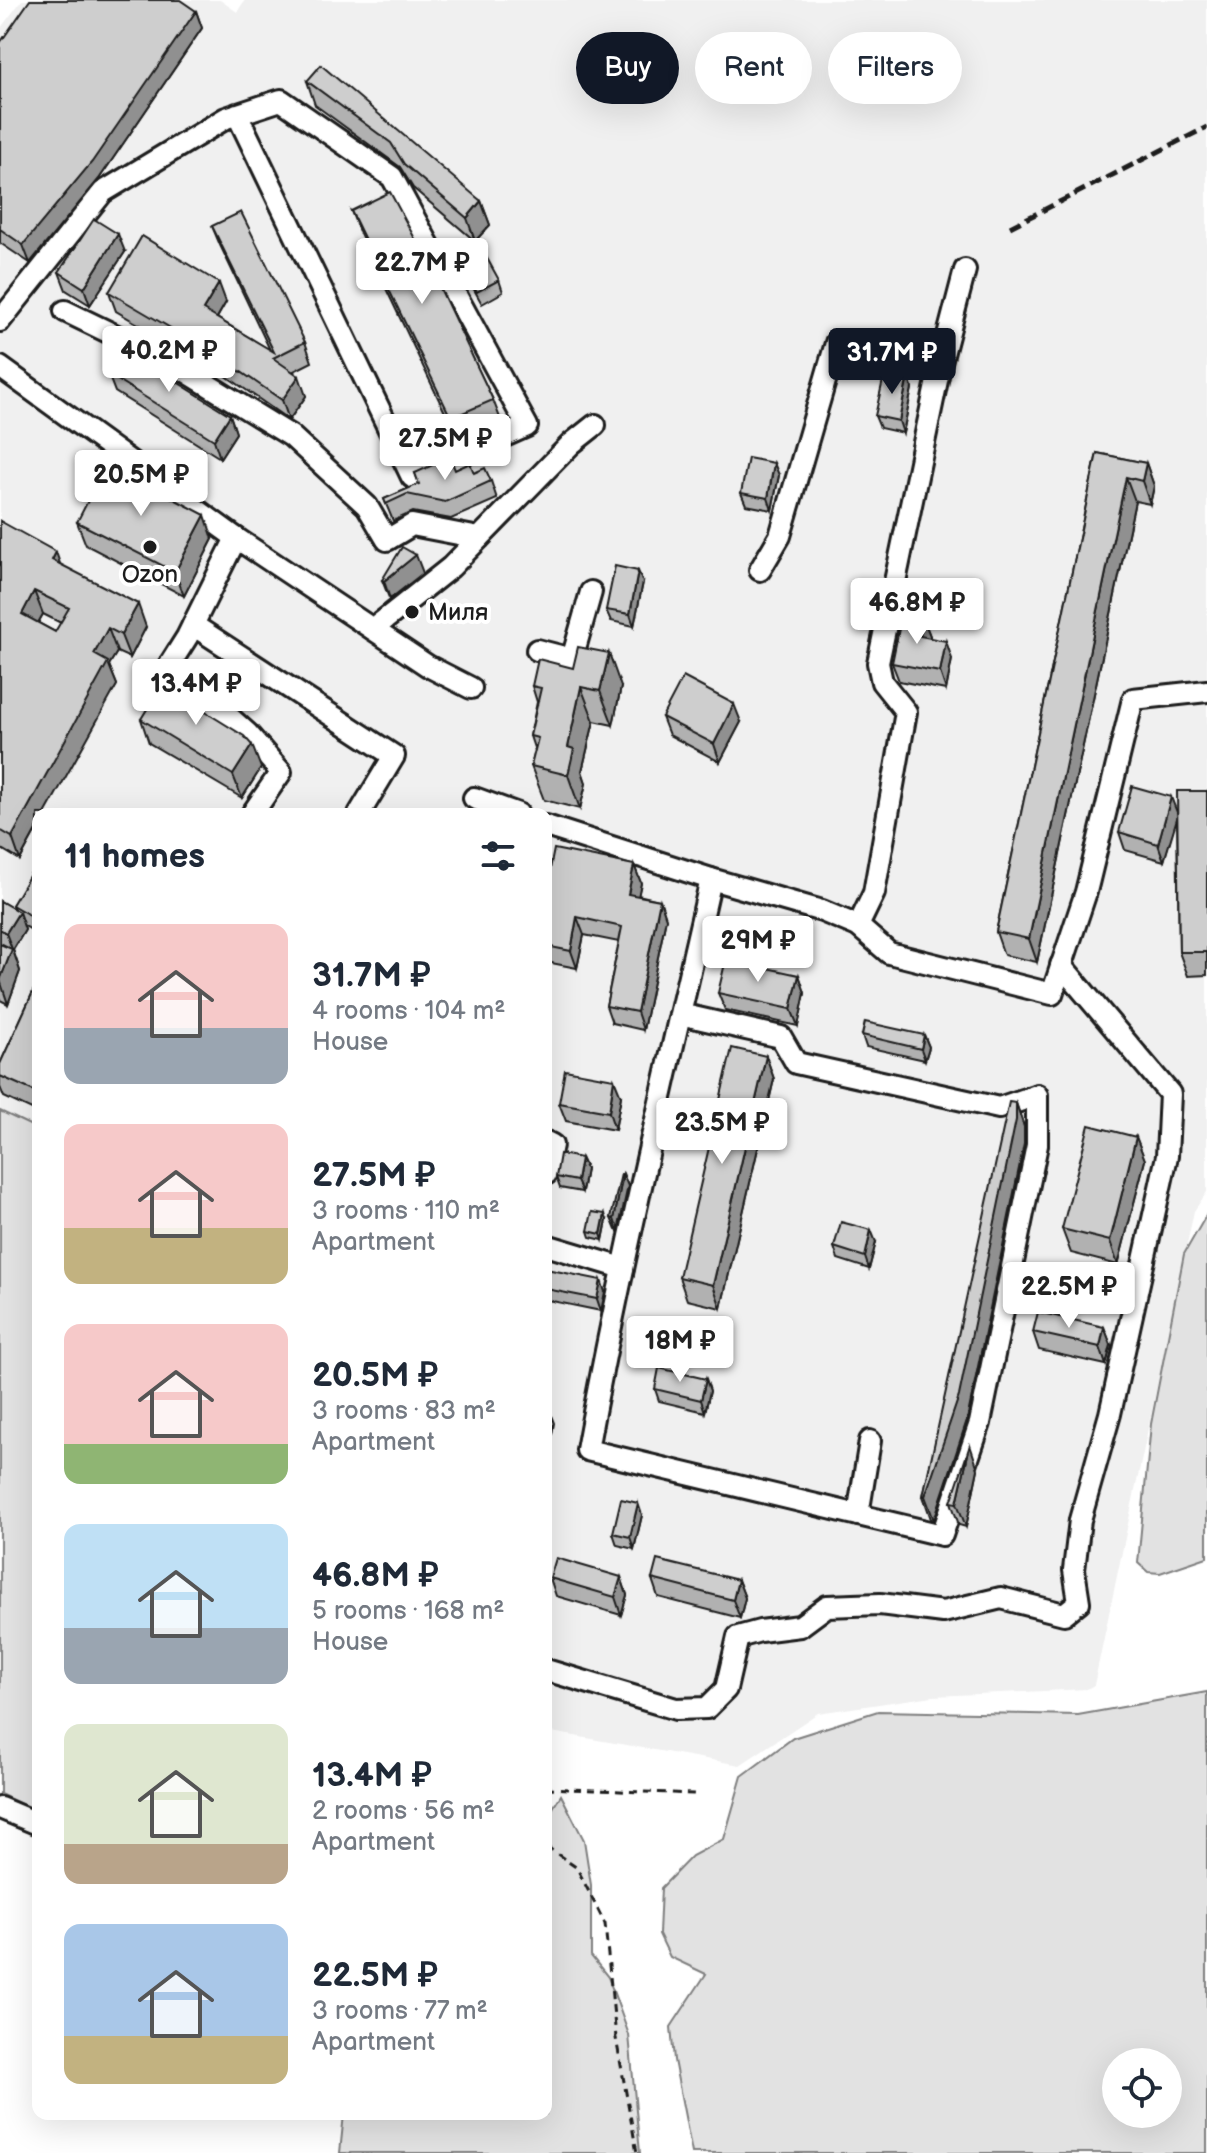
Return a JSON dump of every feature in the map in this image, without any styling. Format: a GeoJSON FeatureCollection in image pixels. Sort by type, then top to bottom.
{"type":"FeatureCollection","features":[{"type":"Feature","properties":{"kind":"street"},"geometry":{"type":"LineString","coordinates":[[0,321],[103,192],[226,118],[237,114],[281,100],[392,177],[527,426],[412,477],[237,114]]}},
{"type":"Feature","properties":{"kind":"street"},"geometry":{"type":"LineString","coordinates":[[858,926],[874,893],[906,712],[882,682],[878,663],[940,366],[965,270]]}},
{"type":"Feature","properties":{"kind":"street"},"geometry":{"type":"LineString","coordinates":[[65,311],[174,364],[291,436],[367,506],[387,540],[412,525],[479,538]]}},
{"type":"Feature","properties":{"kind":"street"},"geometry":{"type":"LineString","coordinates":[[760,570],[780,536],[836,343]]}},
{"type":"Feature","properties":{"kind":"street"},"geometry":{"type":"LineString","coordinates":[[0,367],[236,538],[428,666],[471,688]]}},
{"type":"Feature","properties":{"kind":"street"},"geometry":{"type":"LineString","coordinates":[[373,629],[451,567],[571,444],[595,425]]}},
{"type":"Feature","properties":{"kind":"street"},"geometry":{"type":"LineString","coordinates":[[236,538],[170,664],[248,734],[281,772],[256,808]]}},
{"type":"Feature","properties":{"kind":"street"},"geometry":{"type":"LineString","coordinates":[[537,650],[572,659],[591,592]]}},
{"type":"Feature","properties":{"kind":"street"},"geometry":{"type":"LineString","coordinates":[[193,625],[394,756],[363,808]]}},
{"type":"Feature","properties":{"kind":"street"},"geometry":{"type":"LineString","coordinates":[[552,828],[822,911],[858,926],[889,953],[1052,994],[1086,892],[1133,699],[1207,691]]}},
{"type":"Feature","properties":{"kind":"street"},"geometry":{"type":"LineString","coordinates":[[474,798],[499,808]]}},
{"type":"Feature","properties":{"kind":"street"},"geometry":{"type":"LineString","coordinates":[[680,1014],[781,1037],[796,1063],[999,1108],[1037,1095],[1037,1145],[980,1423],[942,1535],[587,1450],[611,1318],[623,1268],[680,1014],[711,879]]}},
{"type":"Feature","properties":{"kind":"street"},"geometry":{"type":"LineString","coordinates":[[552,1672],[676,1709],[707,1708],[726,1689],[738,1637],[800,1626],[827,1606],[880,1604],[943,1612],[1001,1598],[1064,1614],[1079,1602],[1074,1570],[1080,1520],[1110,1414],[1167,1156],[1170,1094],[1061,965]]}},
{"type":"Feature","properties":{"kind":"street"},"geometry":{"type":"LineString","coordinates":[[552,1247],[623,1268]]}},
{"type":"Feature","properties":{"kind":"street"},"geometry":{"type":"LineString","coordinates":[[858,1515],[870,1441]]}},
{"type":"Feature","properties":{"kind":"street"},"geometry":{"type":"LineString","coordinates":[[0,1808],[32,1821]]}},
{"type":"Feature","properties":{"kind":"path"},"geometry":{"type":"LineString","coordinates":[[552,1788],[695,1794]]}},
{"type":"Feature","properties":{"kind":"path"},"geometry":{"type":"LineString","coordinates":[[552,1850],[577,1868],[605,1924],[616,2038],[637,2153]]}},
{"type":"Feature","properties":{"kind":"shaded area"},"geometry":{"type":"Polygon","coordinates":[[[22,0],[220,0],[237,12],[245,0],[1207,0],[1207,1192],[1194,1211],[1094,1685],[1087,1689],[933,1696],[818,1713],[740,1765],[552,1732],[552,808],[32,808],[32,1126],[0,1111],[0,29],[22,0]]]}},
{"type":"Feature","properties":{"kind":"shaded area"},"geometry":{"type":"Polygon","coordinates":[[[0,1111],[32,1126],[32,1809],[0,1794],[0,1111]]]}},
{"type":"Feature","properties":{"kind":"shaded area"},"geometry":{"type":"Polygon","coordinates":[[[1207,1214],[1207,1557],[1160,1573],[1148,1572],[1138,1563],[1151,1424],[1184,1254],[1207,1214]]]}},
{"type":"Feature","properties":{"kind":"shaded area"},"geometry":{"type":"Polygon","coordinates":[[[1207,1692],[1207,2153],[692,2153],[674,2060],[671,2027],[706,1974],[670,1957],[659,1934],[661,1888],[692,1856],[724,1839],[742,1776],[793,1738],[878,1711],[1078,1715],[1207,1692]]]}},
{"type":"Feature","properties":{"kind":"shaded area"},"geometry":{"type":"Polygon","coordinates":[[[561,1795],[584,1840],[591,1885],[591,1956],[608,1977],[629,2035],[640,2153],[340,2153],[343,2120],[552,2120],[552,1809],[561,1795]]]}},
{"type":"Feature","properties":{"kind":"building"},"geometry":{"type":"Polygon","coordinates":[[[30,0],[180,0],[196,11],[92,162],[23,245],[0,229],[0,43],[30,0]]]}},
{"type":"Feature","properties":{"kind":"building"},"geometry":{"type":"Polygon","coordinates":[[[321,65],[481,201],[467,218],[404,164],[391,143],[307,81],[321,65]]]}},
{"type":"Feature","properties":{"kind":"building"},"geometry":{"type":"Polygon","coordinates":[[[390,192],[428,263],[419,273],[430,267],[493,400],[451,418],[351,211],[390,192]]]}},
{"type":"Feature","properties":{"kind":"building"},"geometry":{"type":"Polygon","coordinates":[[[241,212],[305,342],[273,358],[299,376],[282,400],[215,354],[109,292],[142,236],[219,283],[203,310],[274,352],[212,226],[241,212]]]}},
{"type":"Feature","properties":{"kind":"building"},"geometry":{"type":"Polygon","coordinates":[[[94,219],[118,234],[84,288],[59,272],[94,219]]]}},
{"type":"Feature","properties":{"kind":"building"},"geometry":{"type":"Polygon","coordinates":[[[483,251],[499,280],[477,292],[461,263],[483,251]]]}},
{"type":"Feature","properties":{"kind":"building"},"geometry":{"type":"Polygon","coordinates":[[[124,349],[230,415],[214,440],[108,374],[124,349]]]}},
{"type":"Feature","properties":{"kind":"building"},"geometry":{"type":"Polygon","coordinates":[[[885,371],[908,376],[899,421],[875,416],[885,371]]]}},
{"type":"Feature","properties":{"kind":"building"},"geometry":{"type":"Polygon","coordinates":[[[1097,453],[1146,463],[1142,481],[1126,477],[1029,939],[996,932],[1097,453]]]}},
{"type":"Feature","properties":{"kind":"building"},"geometry":{"type":"Polygon","coordinates":[[[450,457],[455,470],[470,463],[474,473],[485,468],[491,481],[445,502],[407,494],[386,504],[384,499],[419,484],[415,473],[450,457]]]}},
{"type":"Feature","properties":{"kind":"building"},"geometry":{"type":"Polygon","coordinates":[[[748,458],[774,463],[768,498],[741,493],[748,458]]]}},
{"type":"Feature","properties":{"kind":"building"},"geometry":{"type":"Polygon","coordinates":[[[107,464],[205,515],[175,572],[77,522],[107,464]]]}},
{"type":"Feature","properties":{"kind":"building"},"geometry":{"type":"Polygon","coordinates":[[[0,521],[56,552],[52,560],[138,604],[121,635],[108,628],[94,654],[108,662],[12,837],[0,830],[0,521]],[[34,591],[22,614],[55,632],[69,608],[34,591]]]}},
{"type":"Feature","properties":{"kind":"building"},"geometry":{"type":"Polygon","coordinates":[[[402,547],[416,555],[382,580],[402,547]]]}},
{"type":"Feature","properties":{"kind":"building"},"geometry":{"type":"Polygon","coordinates":[[[615,566],[638,571],[630,614],[606,610],[615,566]]]}},
{"type":"Feature","properties":{"kind":"building"},"geometry":{"type":"Polygon","coordinates":[[[902,614],[923,618],[920,636],[946,641],[940,672],[892,663],[902,614]]]}},
{"type":"Feature","properties":{"kind":"building"},"geometry":{"type":"Polygon","coordinates":[[[578,647],[609,653],[600,691],[581,687],[568,747],[574,749],[568,775],[531,766],[538,738],[530,736],[541,688],[532,686],[538,659],[573,668],[578,647]]]}},
{"type":"Feature","properties":{"kind":"building"},"geometry":{"type":"Polygon","coordinates":[[[171,670],[184,678],[175,693],[244,736],[252,745],[233,775],[141,719],[171,670]]]}},
{"type":"Feature","properties":{"kind":"building"},"geometry":{"type":"Polygon","coordinates":[[[683,677],[734,704],[714,744],[662,717],[683,677]]]}},
{"type":"Feature","properties":{"kind":"building"},"geometry":{"type":"Polygon","coordinates":[[[1132,786],[1171,797],[1158,844],[1119,832],[1132,786]]]}},
{"type":"Feature","properties":{"kind":"building"},"geometry":{"type":"Polygon","coordinates":[[[1177,791],[1207,791],[1207,952],[1179,952],[1177,791]]]}},
{"type":"Feature","properties":{"kind":"building"},"geometry":{"type":"Polygon","coordinates":[[[554,849],[634,865],[628,894],[660,900],[637,1012],[606,1006],[622,927],[577,917],[571,951],[552,947],[554,849]]]}},
{"type":"Feature","properties":{"kind":"building"},"geometry":{"type":"Polygon","coordinates":[[[32,871],[32,917],[12,905],[32,871]]]}},
{"type":"Feature","properties":{"kind":"building"},"geometry":{"type":"Polygon","coordinates":[[[0,901],[19,912],[6,933],[0,929],[0,901]]]}},
{"type":"Feature","properties":{"kind":"building"},"geometry":{"type":"Polygon","coordinates":[[[0,944],[12,949],[0,980],[0,944]]]}},
{"type":"Feature","properties":{"kind":"building"},"geometry":{"type":"Polygon","coordinates":[[[726,959],[799,975],[791,1009],[718,993],[726,959]]]}},
{"type":"Feature","properties":{"kind":"building"},"geometry":{"type":"Polygon","coordinates":[[[32,994],[32,1090],[0,1076],[0,1064],[32,994]]]}},
{"type":"Feature","properties":{"kind":"building"},"geometry":{"type":"Polygon","coordinates":[[[865,1022],[924,1035],[921,1049],[862,1035],[865,1022]]]}},
{"type":"Feature","properties":{"kind":"building"},"geometry":{"type":"Polygon","coordinates":[[[732,1048],[766,1056],[713,1285],[679,1277],[732,1048]]]}},
{"type":"Feature","properties":{"kind":"building"},"geometry":{"type":"Polygon","coordinates":[[[565,1070],[614,1079],[609,1112],[559,1103],[565,1070]]]}},
{"type":"Feature","properties":{"kind":"building"},"geometry":{"type":"Polygon","coordinates":[[[1009,1102],[1016,1103],[1016,1120],[959,1396],[923,1496],[1009,1102]]]}},
{"type":"Feature","properties":{"kind":"building"},"geometry":{"type":"Polygon","coordinates":[[[1089,1125],[1136,1137],[1110,1241],[1062,1229],[1089,1125]]]}},
{"type":"Feature","properties":{"kind":"building"},"geometry":{"type":"Polygon","coordinates":[[[560,1154],[581,1158],[577,1181],[556,1177],[560,1154]]]}},
{"type":"Feature","properties":{"kind":"building"},"geometry":{"type":"Polygon","coordinates":[[[623,1174],[614,1219],[611,1218],[623,1174]]]}},
{"type":"Feature","properties":{"kind":"building"},"geometry":{"type":"Polygon","coordinates":[[[592,1212],[605,1214],[601,1234],[588,1231],[592,1212]]]}},
{"type":"Feature","properties":{"kind":"building"},"geometry":{"type":"Polygon","coordinates":[[[841,1222],[871,1230],[865,1257],[834,1247],[841,1222]]]}},
{"type":"Feature","properties":{"kind":"building"},"geometry":{"type":"Polygon","coordinates":[[[552,1270],[601,1280],[597,1299],[552,1290],[552,1270]]]}},
{"type":"Feature","properties":{"kind":"building"},"geometry":{"type":"Polygon","coordinates":[[[1038,1312],[1104,1327],[1100,1347],[1033,1332],[1038,1312]]]}},
{"type":"Feature","properties":{"kind":"building"},"geometry":{"type":"Polygon","coordinates":[[[659,1368],[706,1379],[701,1400],[655,1389],[659,1368]]]}},
{"type":"Feature","properties":{"kind":"building"},"geometry":{"type":"Polygon","coordinates":[[[970,1445],[957,1503],[951,1502],[970,1445]]]}},
{"type":"Feature","properties":{"kind":"building"},"geometry":{"type":"Polygon","coordinates":[[[621,1499],[638,1503],[630,1537],[613,1533],[621,1499]]]}},
{"type":"Feature","properties":{"kind":"building"},"geometry":{"type":"Polygon","coordinates":[[[556,1558],[621,1577],[615,1597],[552,1579],[556,1558]]]}},
{"type":"Feature","properties":{"kind":"building"},"geometry":{"type":"Polygon","coordinates":[[[657,1560],[738,1580],[733,1600],[652,1579],[657,1560]]]}},
{"type":"Feature","properties":{"kind":"railway"},"geometry":{"type":"LineString","coordinates":[[1010,227],[1207,127]]}},
{"type":"Feature","properties":{"kind":"place","name":"Ozon"},"geometry":{"type":"Point","coordinates":[150,547]}},
{"type":"Feature","properties":{"kind":"place","name":"Миля"},"geometry":{"type":"Point","coordinates":[412,612]}}]}
